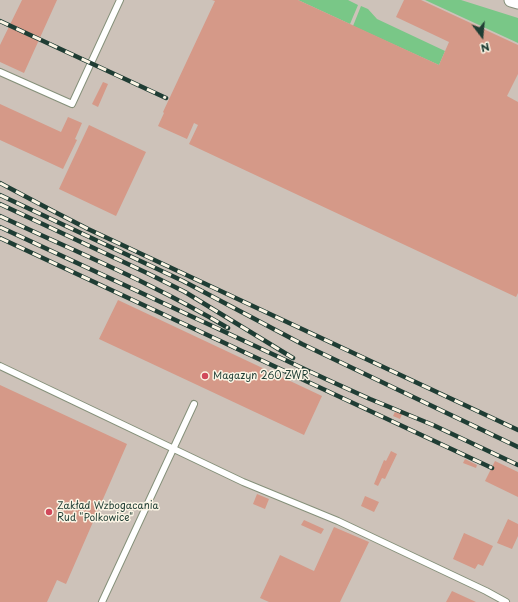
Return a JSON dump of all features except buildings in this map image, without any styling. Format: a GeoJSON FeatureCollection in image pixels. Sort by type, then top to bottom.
{"type":"FeatureCollection","features":[{"type":"Feature","properties":{"kind":"street"},"geometry":{"type":"LineString","coordinates":[[510,0],[518,2]]}},
{"type":"Feature","properties":{"kind":"lane"},"geometry":{"type":"LineString","coordinates":[[0,72],[72,104],[120,0]]}},
{"type":"Feature","properties":{"kind":"lane"},"geometry":{"type":"LineString","coordinates":[[0,366],[243,482],[338,521],[486,591],[506,602]]}},
{"type":"Feature","properties":{"kind":"lane"},"geometry":{"type":"LineString","coordinates":[[102,602],[194,404]]}},
{"type":"Feature","properties":{"kind":"shaded area"},"geometry":{"type":"Polygon","coordinates":[[[0,0],[518,0],[518,602],[0,602],[0,0]]]}},
{"type":"Feature","properties":{"kind":"green space"},"geometry":{"type":"Polygon","coordinates":[[[298,0],[348,0],[358,5],[350,24],[298,0]]]}},
{"type":"Feature","properties":{"kind":"green space"},"geometry":{"type":"Polygon","coordinates":[[[425,0],[461,0],[518,18],[518,43],[425,0]]]}},
{"type":"Feature","properties":{"kind":"green space"},"geometry":{"type":"Polygon","coordinates":[[[361,6],[368,9],[377,19],[445,51],[439,65],[353,26],[361,6]]]}},
{"type":"Feature","properties":{"kind":"railway"},"geometry":{"type":"LineString","coordinates":[[0,21],[166,98]]}},
{"type":"Feature","properties":{"kind":"railway"},"geometry":{"type":"LineString","coordinates":[[0,183],[88,229],[518,430]]}},
{"type":"Feature","properties":{"kind":"railway"},"geometry":{"type":"LineString","coordinates":[[0,195],[183,281],[302,344],[518,447]]}},
{"type":"Feature","properties":{"kind":"railway"},"geometry":{"type":"LineString","coordinates":[[0,204],[185,292],[293,358]]}},
{"type":"Feature","properties":{"kind":"railway"},"geometry":{"type":"LineString","coordinates":[[0,216],[144,283],[228,328]]}},
{"type":"Feature","properties":{"kind":"railway"},"geometry":{"type":"LineString","coordinates":[[0,227],[328,380],[433,425],[518,465]]}},
{"type":"Feature","properties":{"kind":"railway"},"geometry":{"type":"LineString","coordinates":[[0,238],[492,468]]}},
{"type":"Feature","properties":{"kind":"place","name":"Magazyn 260 ZWR"},"geometry":{"type":"Point","coordinates":[205,376]}},
{"type":"Feature","properties":{"kind":"place","name":"Zakład Wzbogacania Rud \"Polkowice\""},"geometry":{"type":"Point","coordinates":[49,512]}}]}
